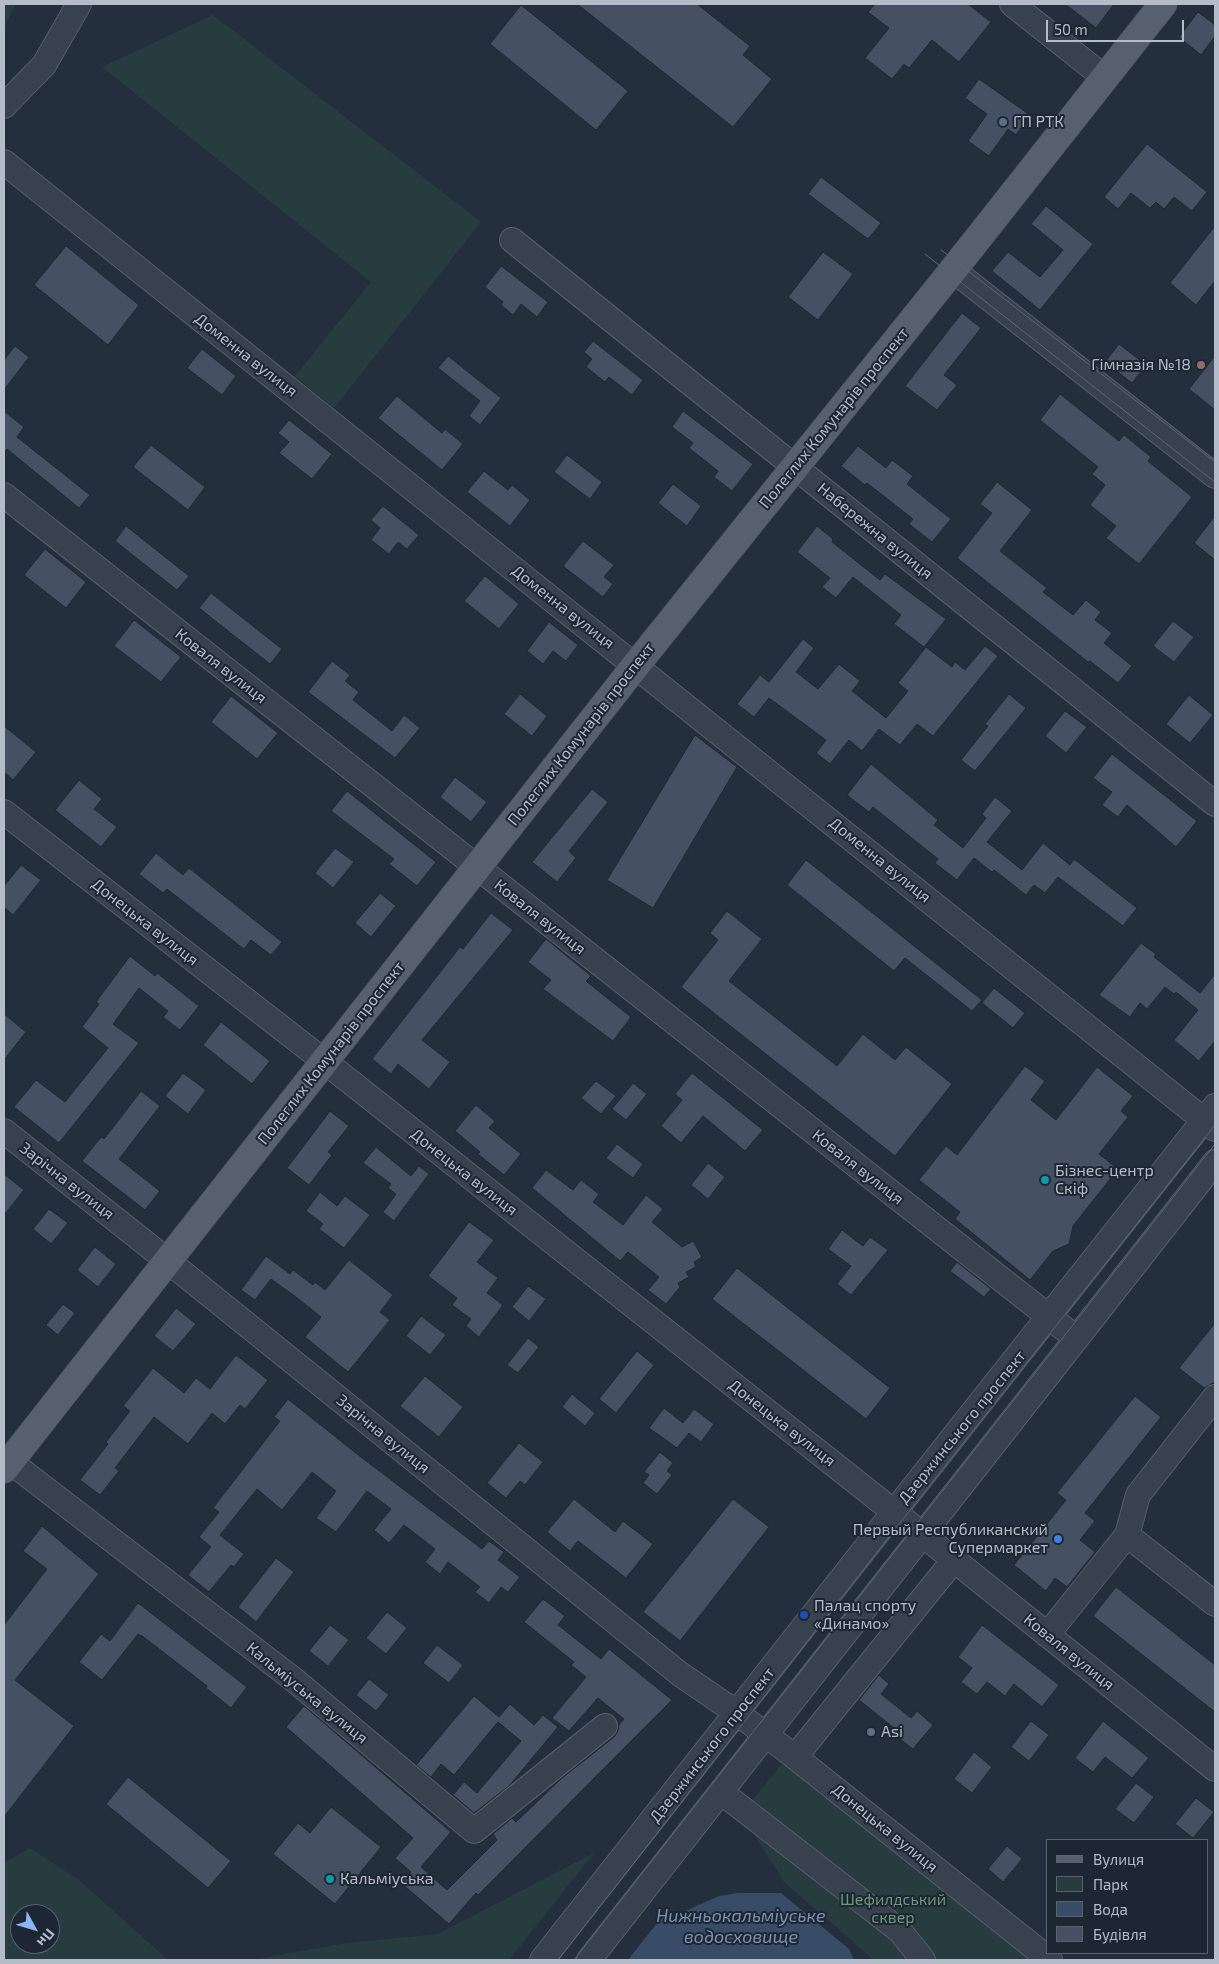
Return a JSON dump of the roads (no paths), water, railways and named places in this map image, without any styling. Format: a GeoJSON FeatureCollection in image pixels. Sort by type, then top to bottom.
{"type":"FeatureCollection","features":[{"type":"Feature","properties":{"kind":"main road","name":"Полеглих Комунарів проспект"},"geometry":{"type":"LineString","coordinates":[[6,1463],[168,1261],[636,665],[953,270],[1163,4]]}},
{"type":"Feature","properties":{"kind":"street"},"geometry":{"type":"LineString","coordinates":[[4,106],[44,65],[79,4]]}},
{"type":"Feature","properties":{"kind":"street"},"geometry":{"type":"LineString","coordinates":[[1012,4],[1104,77]]}},
{"type":"Feature","properties":{"kind":"street","name":"Доменна вулиця"},"geometry":{"type":"LineString","coordinates":[[4,162],[636,665],[1212,1119]]}},
{"type":"Feature","properties":{"kind":"street","name":"Набережна вулиця"},"geometry":{"type":"LineString","coordinates":[[512,240],[1215,804]]}},
{"type":"Feature","properties":{"kind":"street"},"geometry":{"type":"LineString","coordinates":[[953,270],[1215,476]]}},
{"type":"Feature","properties":{"kind":"street","name":"Коваля вулиця"},"geometry":{"type":"LineString","coordinates":[[4,495],[1076,1338]]}},
{"type":"Feature","properties":{"kind":"street","name":"Донецька вулиця"},"geometry":{"type":"LineString","coordinates":[[4,812],[324,1061],[922,1534]]}},
{"type":"Feature","properties":{"kind":"street","name":"Дзержинського проспект"},"geometry":{"type":"LineString","coordinates":[[542,1960],[894,1512],[1212,1119]]}},
{"type":"Feature","properties":{"kind":"street","name":"Зарічна вулиця"},"geometry":{"type":"LineString","coordinates":[[4,1131],[680,1674],[765,1734]]}},
{"type":"Feature","properties":{"kind":"street","name":"Дзержинського проспект"},"geometry":{"type":"LineString","coordinates":[[589,1960],[1215,1162]]}},
{"type":"Feature","properties":{"kind":"street"},"geometry":{"type":"LineString","coordinates":[[1047,1635],[1127,1535],[1138,1495],[1215,1397]]}},
{"type":"Feature","properties":{"kind":"street","name":"Кальміуська вулиця"},"geometry":{"type":"LineString","coordinates":[[6,1463],[293,1679],[474,1831],[605,1726]]}},
{"type":"Feature","properties":{"kind":"street","name":"Коваля вулиця"},"geometry":{"type":"LineString","coordinates":[[922,1534],[1215,1769]]}},
{"type":"Feature","properties":{"kind":"street"},"geometry":{"type":"LineString","coordinates":[[1127,1535],[1215,1604]]}},
{"type":"Feature","properties":{"kind":"street"},"geometry":{"type":"LineString","coordinates":[[795,1757],[954,1560]]}},
{"type":"Feature","properties":{"kind":"street","name":"Донецька вулиця"},"geometry":{"type":"LineString","coordinates":[[765,1734],[1050,1960]]}},
{"type":"Feature","properties":{"kind":"street"},"geometry":{"type":"LineString","coordinates":[[721,1792],[900,1931],[923,1960]]}},
{"type":"Feature","properties":{"kind":"water","name":"Нижньокальміуське водосховище"},"geometry":{"type":"Polygon","coordinates":[[[738,1893],[781,1893],[849,1949],[854,1960],[628,1960],[661,1918],[681,1913],[719,1896],[738,1893]]]}},
{"type":"Feature","properties":{"kind":"tram line"},"geometry":{"type":"LineString","coordinates":[[941,250],[1215,462]]}},
{"type":"Feature","properties":{"kind":"tram line"},"geometry":{"type":"LineString","coordinates":[[925,254],[1215,482]]}},
{"type":"Feature","properties":{"kind":"tram line"},"geometry":{"type":"LineString","coordinates":[[558,1960],[903,1519],[1215,1125]]}},
{"type":"Feature","properties":{"kind":"tram line"},"geometry":{"type":"LineString","coordinates":[[574,1960],[1215,1144]]}},
{"type":"Feature","properties":{"kind":"place","name":"ГП РТК"},"geometry":{"type":"Point","coordinates":[1003,122]}},
{"type":"Feature","properties":{"kind":"place","name":"Гімназія №18"},"geometry":{"type":"Point","coordinates":[1201,365]}},
{"type":"Feature","properties":{"kind":"place","name":"Бізнес-центр Скіф"},"geometry":{"type":"Point","coordinates":[1045,1180]}},
{"type":"Feature","properties":{"kind":"place","name":"Первый Республиканский Супермаркет"},"geometry":{"type":"Point","coordinates":[1058,1539]}},
{"type":"Feature","properties":{"kind":"place","name":"Палац спорту «Динамо»"},"geometry":{"type":"Point","coordinates":[804,1615]}},
{"type":"Feature","properties":{"kind":"place","name":"Asi"},"geometry":{"type":"Point","coordinates":[871,1732]}},
{"type":"Feature","properties":{"kind":"place","name":"Кальміуська"},"geometry":{"type":"Point","coordinates":[330,1879]}},
{"type":"Feature","properties":{"kind":"park label","name":"Шефилдський сквер"},"geometry":{"type":"Point","coordinates":[893,1909]}}]}
